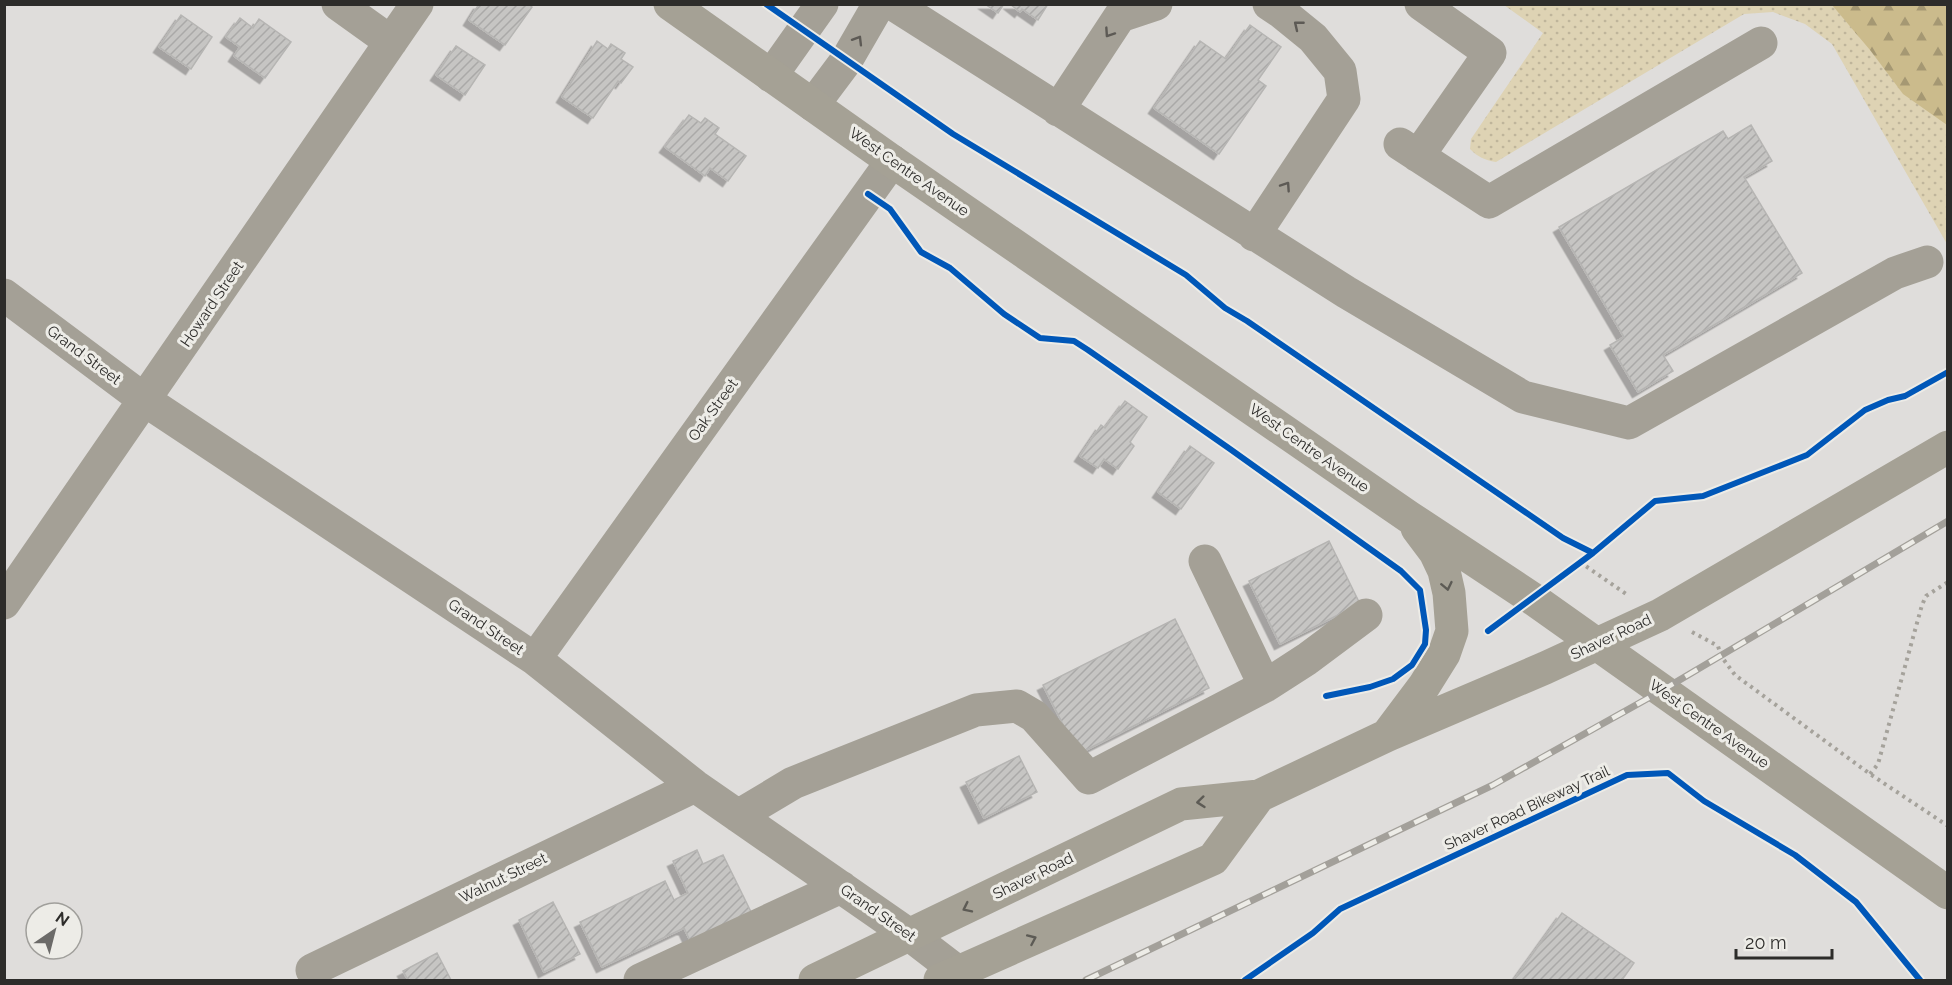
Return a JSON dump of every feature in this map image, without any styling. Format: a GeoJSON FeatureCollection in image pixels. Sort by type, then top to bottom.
{"type":"FeatureCollection","features":[{"type":"Feature","properties":{"kind":"main road","name":"West Centre Avenue"},"geometry":{"type":"LineString","coordinates":[[670,4],[892,161],[1409,517],[1533,599],[1947,893]]}},
{"type":"Feature","properties":{"kind":"main road","name":"Shaver Road"},"geometry":{"type":"LineString","coordinates":[[815,981],[1181,804],[1259,795],[1388,735],[1660,615],[1947,447]]}},
{"type":"Feature","properties":{"kind":"main road"},"geometry":{"type":"LineString","coordinates":[[1388,735],[1444,654],[1452,631],[1449,593],[1444,571],[1435,552],[1409,517]]}},
{"type":"Feature","properties":{"kind":"main road","name":"Shaver Road"},"geometry":{"type":"LineString","coordinates":[[949,976],[1213,859],[1259,795]]}},
{"type":"Feature","properties":{"kind":"street"},"geometry":{"type":"LineString","coordinates":[[338,4],[391,42]]}},
{"type":"Feature","properties":{"kind":"street","name":"Howard Street"},"geometry":{"type":"LineString","coordinates":[[4,603],[146,401],[417,4]]}},
{"type":"Feature","properties":{"kind":"street"},"geometry":{"type":"LineString","coordinates":[[771,76],[822,4]]}},
{"type":"Feature","properties":{"kind":"street"},"geometry":{"type":"LineString","coordinates":[[813,105],[846,61],[879,4]]}},
{"type":"Feature","properties":{"kind":"street"},"geometry":{"type":"LineString","coordinates":[[893,4],[1254,235],[1523,397],[1629,423],[1895,273],[1927,262]]}},
{"type":"Feature","properties":{"kind":"street"},"geometry":{"type":"LineString","coordinates":[[1058,110],[1120,16],[1156,4]]}},
{"type":"Feature","properties":{"kind":"street"},"geometry":{"type":"LineString","coordinates":[[1254,235],[1344,99],[1340,71],[1313,38],[1269,4]]}},
{"type":"Feature","properties":{"kind":"street"},"geometry":{"type":"LineString","coordinates":[[1420,4],[1490,53],[1409,150],[1489,202],[1761,43]]}},
{"type":"Feature","properties":{"kind":"street","name":"Oak Street"},"geometry":{"type":"LineString","coordinates":[[534,659],[892,161]]}},
{"type":"Feature","properties":{"kind":"street","name":"Grand Street"},"geometry":{"type":"LineString","coordinates":[[4,296],[146,401],[534,659],[695,786],[911,936],[949,976]]}},
{"type":"Feature","properties":{"kind":"street"},"geometry":{"type":"LineString","coordinates":[[1205,561],[1265,686]]}},
{"type":"Feature","properties":{"kind":"street"},"geometry":{"type":"LineString","coordinates":[[738,816],[794,783],[975,710],[1017,706],[1034,716],[1089,778],[1265,686],[1307,659],[1366,615]]}},
{"type":"Feature","properties":{"kind":"street","name":"Walnut Street"},"geometry":{"type":"LineString","coordinates":[[312,970],[695,786]]}},
{"type":"Feature","properties":{"kind":"street"},"geometry":{"type":"LineString","coordinates":[[640,981],[841,887]]}},
{"type":"Feature","properties":{"kind":"path"},"geometry":{"type":"LineString","coordinates":[[1533,599],[1586,558]]}},
{"type":"Feature","properties":{"kind":"path"},"geometry":{"type":"LineString","coordinates":[[1580,562],[1660,615],[1718,646],[1720,656],[1735,675],[1870,774],[1947,826]]}},
{"type":"Feature","properties":{"kind":"path"},"geometry":{"type":"LineString","coordinates":[[1870,774],[1878,764],[1922,605],[1926,596],[1947,582]]}},
{"type":"Feature","properties":{"kind":"shaded area"},"geometry":{"type":"Polygon","coordinates":[[[1504,5],[1947,5],[1947,244],[1832,44],[1805,24],[1773,12],[1744,14],[1496,162],[1482,158],[1470,149],[1471,139],[1543,33],[1504,5]]]}},
{"type":"Feature","properties":{"kind":"green space"},"geometry":{"type":"Polygon","coordinates":[[[1832,5],[1947,5],[1947,125],[1903,94],[1832,5]]]}},
{"type":"Feature","properties":{"kind":"building"},"geometry":{"type":"Polygon","coordinates":[[[479,4],[529,4],[532,7],[505,45],[469,20],[479,4]]]}},
{"type":"Feature","properties":{"kind":"building"},"geometry":{"type":"Polygon","coordinates":[[[985,4],[1004,4],[998,13],[985,4]]]}},
{"type":"Feature","properties":{"kind":"building"},"geometry":{"type":"Polygon","coordinates":[[[1010,4],[1048,4],[1038,20],[1022,9],[1020,12],[1010,4]]]}},
{"type":"Feature","properties":{"kind":"building"},"geometry":{"type":"Polygon","coordinates":[[[181,15],[212,37],[191,69],[159,47],[181,15]]]}},
{"type":"Feature","properties":{"kind":"building"},"geometry":{"type":"Polygon","coordinates":[[[240,18],[253,28],[259,19],[291,42],[265,78],[234,56],[240,47],[226,37],[240,18]]]}},
{"type":"Feature","properties":{"kind":"building"},"geometry":{"type":"Polygon","coordinates":[[[1250,25],[1281,47],[1258,80],[1266,86],[1219,154],[1154,108],[1200,41],[1226,59],[1250,25]]]}},
{"type":"Feature","properties":{"kind":"building"},"geometry":{"type":"Polygon","coordinates":[[[597,41],[608,49],[611,44],[625,53],[621,59],[633,67],[621,83],[618,81],[593,118],[562,97],[597,41]]]}},
{"type":"Feature","properties":{"kind":"building"},"geometry":{"type":"Polygon","coordinates":[[[456,46],[485,65],[465,95],[436,75],[456,46]]]}},
{"type":"Feature","properties":{"kind":"building"},"geometry":{"type":"Polygon","coordinates":[[[689,115],[701,123],[705,118],[719,128],[715,134],[746,156],[728,181],[710,168],[705,176],[665,147],[689,115]]]}},
{"type":"Feature","properties":{"kind":"building"},"geometry":{"type":"Polygon","coordinates":[[[1751,125],[1772,161],[1744,177],[1802,273],[1663,355],[1673,371],[1638,392],[1610,345],[1624,337],[1559,227],[1723,131],[1728,139],[1751,125]]]}},
{"type":"Feature","properties":{"kind":"building"},"geometry":{"type":"Polygon","coordinates":[[[1125,401],[1147,417],[1130,442],[1134,446],[1118,469],[1104,459],[1098,468],[1080,456],[1101,425],[1105,428],[1125,401]]]}},
{"type":"Feature","properties":{"kind":"building"},"geometry":{"type":"Polygon","coordinates":[[[1190,446],[1214,463],[1181,509],[1158,492],[1190,446]]]}},
{"type":"Feature","properties":{"kind":"building"},"geometry":{"type":"Polygon","coordinates":[[[1329,541],[1360,604],[1280,644],[1249,581],[1329,541]]]}},
{"type":"Feature","properties":{"kind":"building"},"geometry":{"type":"Polygon","coordinates":[[[1175,619],[1209,688],[1078,754],[1043,685],[1175,619]]]}},
{"type":"Feature","properties":{"kind":"building"},"geometry":{"type":"Polygon","coordinates":[[[1019,756],[1037,792],[984,818],[966,782],[1019,756]]]}},
{"type":"Feature","properties":{"kind":"building"},"geometry":{"type":"Polygon","coordinates":[[[697,850],[703,864],[723,855],[754,918],[695,951],[684,928],[602,967],[580,922],[665,881],[674,900],[688,893],[673,861],[697,850]]]}},
{"type":"Feature","properties":{"kind":"building"},"geometry":{"type":"Polygon","coordinates":[[[553,902],[580,954],[544,972],[519,920],[553,902]]]}},
{"type":"Feature","properties":{"kind":"building"},"geometry":{"type":"Polygon","coordinates":[[[1562,913],[1634,963],[1622,980],[1514,980],[1562,913]]]}},
{"type":"Feature","properties":{"kind":"building"},"geometry":{"type":"Polygon","coordinates":[[[437,953],[451,980],[408,980],[403,971],[437,953]]]}},
{"type":"Feature","properties":{"kind":"railway"},"geometry":{"type":"LineString","coordinates":[[1086,980],[1493,785],[1661,691],[1948,521]]}},
{"type":"Feature","properties":{"kind":"cycle path"},"geometry":{"type":"LineString","coordinates":[[766,4],[953,134],[1186,275],[1225,308],[1563,538],[1593,553]]}},
{"type":"Feature","properties":{"kind":"cycle path"},"geometry":{"type":"LineString","coordinates":[[868,194],[890,209],[921,252],[950,268],[1004,314],[1040,338],[1074,341],[1088,350],[1401,571],[1420,590],[1426,630],[1425,644],[1412,665],[1393,679],[1370,687],[1326,696]]}},
{"type":"Feature","properties":{"kind":"cycle path"},"geometry":{"type":"LineString","coordinates":[[1488,631],[1593,553],[1655,501],[1703,496],[1807,455],[1865,410],[1888,400],[1905,396],[1948,372]]}},
{"type":"Feature","properties":{"kind":"cycle path","name":"Shaver Road Bikeway Trail"},"geometry":{"type":"LineString","coordinates":[[1245,980],[1313,933],[1340,909],[1627,775],[1668,773],[1704,801],[1795,855],[1856,902],[1920,980]]}}]}
